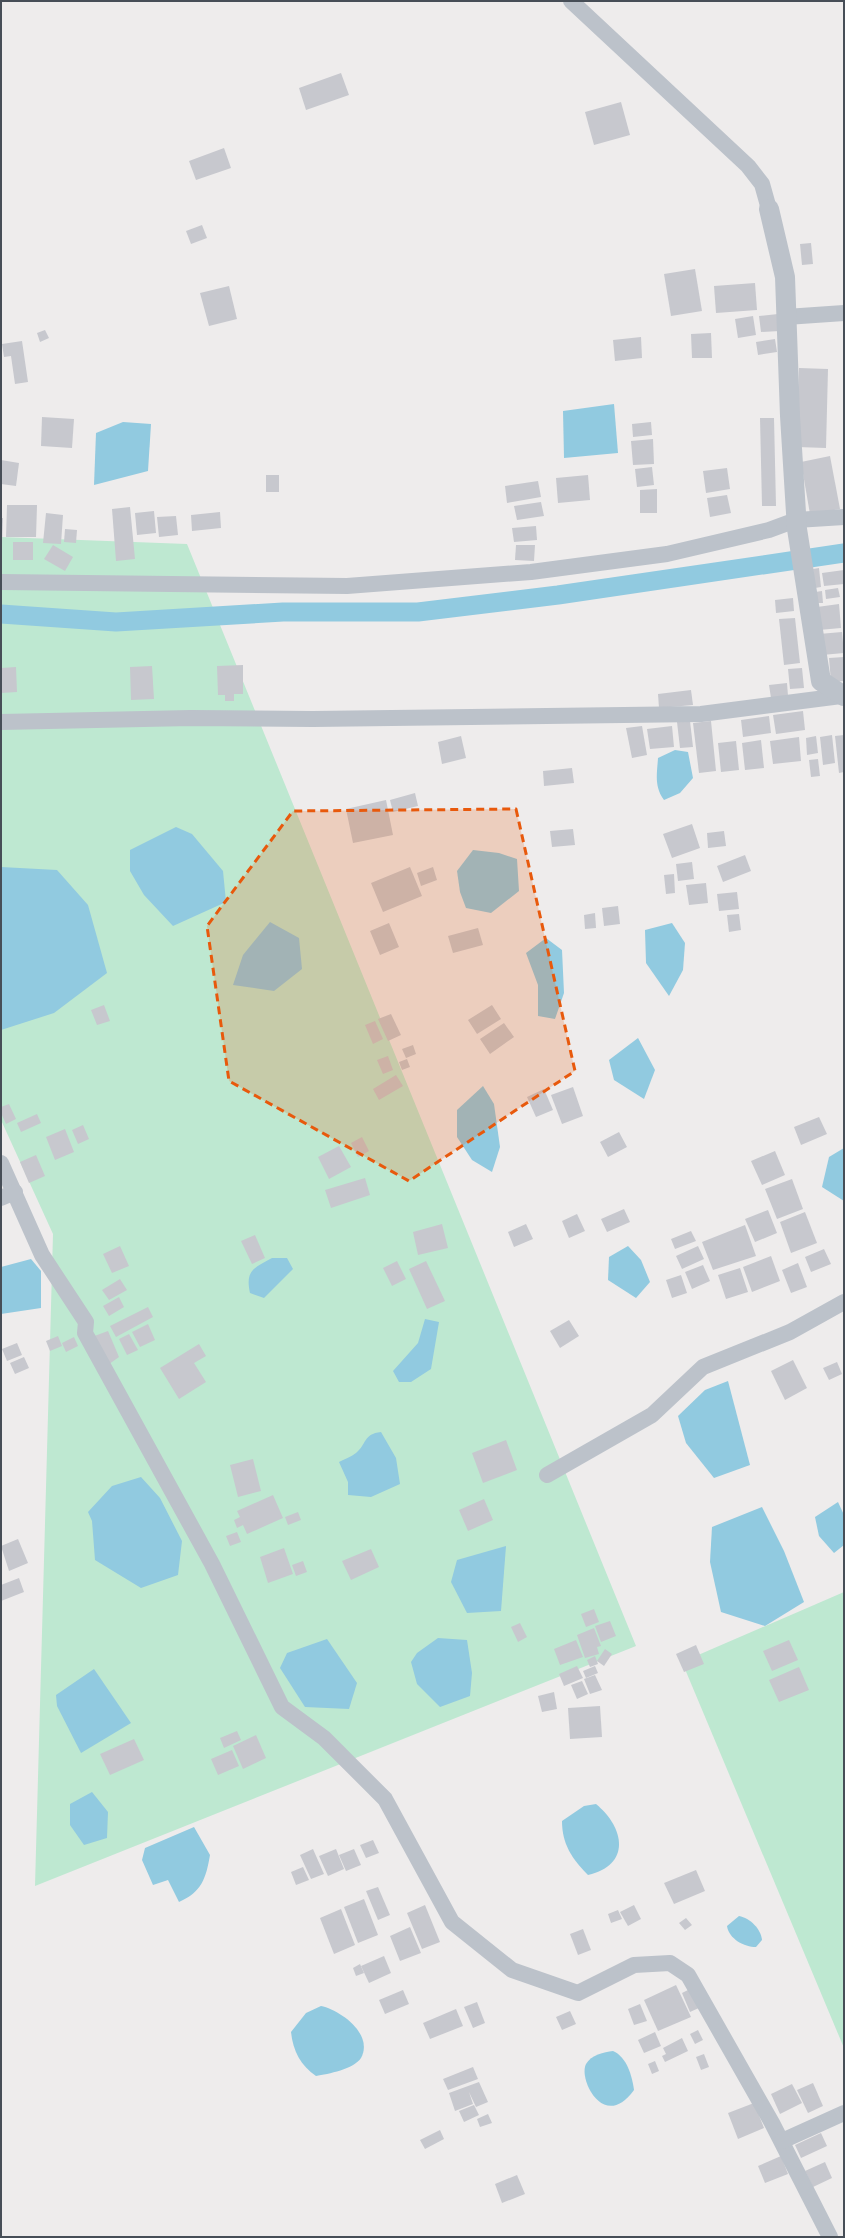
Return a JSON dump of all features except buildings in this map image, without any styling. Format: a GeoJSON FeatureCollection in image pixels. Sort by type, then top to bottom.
{"type":"FeatureCollection","features":[{"type":"Feature","properties":{"kind":"street"},"geometry":{"type":"LineString","coordinates":[[571,1],[748,166],[762,184],[785,277],[797,524],[803,569],[821,681],[843,696]]}},
{"type":"Feature","properties":{"kind":"street"},"geometry":{"type":"LineString","coordinates":[[786,317],[844,313]]}},
{"type":"Feature","properties":{"kind":"street"},"geometry":{"type":"LineString","coordinates":[[1,582],[347,586],[516,573],[667,554],[797,524],[844,517]]}},
{"type":"Feature","properties":{"kind":"street"},"geometry":{"type":"LineString","coordinates":[[1,722],[191,718],[313,719],[701,714],[843,696]]}},
{"type":"Feature","properties":{"kind":"street"},"geometry":{"type":"LineString","coordinates":[[1,1163],[8,1195],[42,1255],[86,1322],[85,1333],[212,1564],[282,1707],[324,1738],[385,1799],[452,1922],[512,1970],[578,1993],[634,1965],[670,1963],[688,1975],[782,2141],[830,2237]]}},
{"type":"Feature","properties":{"kind":"street"},"geometry":{"type":"LineString","coordinates":[[547,1475],[652,1415],[703,1368],[790,1332],[844,1302]]}},
{"type":"Feature","properties":{"kind":"street"},"geometry":{"type":"LineString","coordinates":[[782,2141],[844,2112]]}},
{"type":"Feature","properties":{"kind":"highlighted area"},"geometry":{"type":"Polygon","coordinates":[[[516,809],[575,1071],[409,1181],[229,1081],[207,926],[293,811],[516,809]]]}},
{"type":"Feature","properties":{"kind":"green space"},"geometry":{"type":"Polygon","coordinates":[[[1,537],[187,544],[636,1646],[35,1886],[53,1234],[1,1120],[1,537]]]}},
{"type":"Feature","properties":{"kind":"green space"},"geometry":{"type":"Polygon","coordinates":[[[844,1592],[844,2048],[682,1662],[844,1592]]]}},
{"type":"Feature","properties":{"kind":"water"},"geometry":{"type":"Polygon","coordinates":[[[614,404],[618,453],[564,458],[563,411],[614,404]]]}},
{"type":"Feature","properties":{"kind":"water"},"geometry":{"type":"Polygon","coordinates":[[[123,422],[151,424],[148,471],[94,485],[96,433],[123,422]]]}},
{"type":"Feature","properties":{"kind":"water"},"geometry":{"type":"Polygon","coordinates":[[[675,750],[688,752],[693,778],[680,793],[664,800],[657,785],[658,758],[675,750]]]}},
{"type":"Feature","properties":{"kind":"water"},"geometry":{"type":"Polygon","coordinates":[[[176,827],[192,834],[223,871],[226,902],[173,926],[144,895],[130,871],[130,850],[176,827]]]}},
{"type":"Feature","properties":{"kind":"water"},"geometry":{"type":"Polygon","coordinates":[[[473,850],[499,853],[517,859],[519,891],[491,913],[466,908],[460,892],[457,871],[473,850]]]}},
{"type":"Feature","properties":{"kind":"water"},"geometry":{"type":"Polygon","coordinates":[[[1,867],[57,870],[88,905],[107,973],[54,1013],[1,1030],[1,867]]]}},
{"type":"Feature","properties":{"kind":"water"},"geometry":{"type":"Polygon","coordinates":[[[270,922],[299,938],[302,969],[274,991],[233,985],[243,955],[270,922]]]}},
{"type":"Feature","properties":{"kind":"water"},"geometry":{"type":"Polygon","coordinates":[[[672,923],[685,943],[683,970],[669,996],[646,963],[645,930],[672,923]]]}},
{"type":"Feature","properties":{"kind":"water"},"geometry":{"type":"Polygon","coordinates":[[[546,938],[562,950],[564,993],[555,1019],[538,1016],[538,985],[526,953],[546,938]]]}},
{"type":"Feature","properties":{"kind":"water"},"geometry":{"type":"Polygon","coordinates":[[[638,1038],[655,1070],[644,1099],[614,1080],[609,1060],[638,1038]]]}},
{"type":"Feature","properties":{"kind":"water"},"geometry":{"type":"Polygon","coordinates":[[[483,1086],[494,1104],[500,1147],[492,1172],[472,1160],[457,1137],[457,1110],[483,1086]]]}},
{"type":"Feature","properties":{"kind":"water"},"geometry":{"type":"Polygon","coordinates":[[[844,1148],[844,1201],[822,1187],[829,1157],[844,1148]]]}},
{"type":"Feature","properties":{"kind":"water"},"geometry":{"type":"Polygon","coordinates":[[[628,1246],[641,1260],[650,1282],[636,1298],[608,1280],[609,1257],[628,1246]]]}},
{"type":"Feature","properties":{"kind":"water"},"geometry":{"type":"Polygon","coordinates":[[[272,1258],[287,1258],[293,1269],[264,1298],[250,1293],[250,1274],[260,1264],[272,1258]]]}},
{"type":"Feature","properties":{"kind":"water"},"geometry":{"type":"Polygon","coordinates":[[[31,1259],[41,1271],[41,1308],[1,1314],[1,1267],[31,1259]]]}},
{"type":"Feature","properties":{"kind":"water"},"geometry":{"type":"Polygon","coordinates":[[[425,1319],[439,1322],[431,1369],[411,1382],[399,1382],[393,1371],[418,1343],[425,1319]]]}},
{"type":"Feature","properties":{"kind":"water"},"geometry":{"type":"Polygon","coordinates":[[[728,1381],[750,1465],[714,1478],[686,1443],[678,1416],[705,1390],[728,1381]]]}},
{"type":"Feature","properties":{"kind":"water"},"geometry":{"type":"Polygon","coordinates":[[[381,1432],[396,1458],[400,1484],[371,1497],[348,1495],[348,1482],[339,1462],[356,1453],[368,1437],[375,1433],[381,1432]]]}},
{"type":"Feature","properties":{"kind":"water"},"geometry":{"type":"Polygon","coordinates":[[[141,1477],[160,1498],[182,1541],[178,1575],[141,1588],[95,1560],[92,1521],[88,1512],[112,1486],[141,1477]]]}},
{"type":"Feature","properties":{"kind":"water"},"geometry":{"type":"Polygon","coordinates":[[[838,1502],[844,1515],[844,1545],[834,1553],[819,1536],[815,1517],[838,1502]]]}},
{"type":"Feature","properties":{"kind":"water"},"geometry":{"type":"Polygon","coordinates":[[[762,1507],[784,1551],[804,1602],[765,1626],[721,1612],[710,1562],[712,1527],[762,1507]]]}},
{"type":"Feature","properties":{"kind":"water"},"geometry":{"type":"Polygon","coordinates":[[[506,1546],[501,1611],[467,1613],[451,1582],[457,1560],[506,1546]]]}},
{"type":"Feature","properties":{"kind":"water"},"geometry":{"type":"Polygon","coordinates":[[[438,1638],[467,1640],[472,1673],[470,1696],[440,1707],[417,1684],[411,1662],[417,1653],[438,1638]]]}},
{"type":"Feature","properties":{"kind":"water"},"geometry":{"type":"Polygon","coordinates":[[[327,1639],[357,1683],[349,1709],[305,1707],[280,1668],[287,1653],[327,1639]]]}},
{"type":"Feature","properties":{"kind":"water"},"geometry":{"type":"Polygon","coordinates":[[[94,1669],[131,1723],[81,1753],[57,1706],[56,1695],[94,1669]]]}},
{"type":"Feature","properties":{"kind":"water"},"geometry":{"type":"Polygon","coordinates":[[[92,1792],[108,1812],[107,1838],[84,1845],[70,1825],[70,1804],[92,1792]]]}},
{"type":"Feature","properties":{"kind":"water"},"geometry":{"type":"Polygon","coordinates":[[[596,1804],[613,1824],[618,1834],[619,1845],[617,1854],[611,1863],[602,1870],[588,1875],[569,1851],[562,1829],[562,1821],[584,1806],[596,1804]]]}},
{"type":"Feature","properties":{"kind":"water"},"geometry":{"type":"Polygon","coordinates":[[[194,1827],[210,1855],[207,1871],[198,1889],[193,1894],[179,1902],[168,1880],[153,1885],[142,1860],[145,1848],[194,1827]]]}},
{"type":"Feature","properties":{"kind":"water"},"geometry":{"type":"Polygon","coordinates":[[[739,1916],[751,1922],[760,1932],[762,1940],[756,1947],[742,1944],[728,1931],[727,1926],[739,1916]]]}},
{"type":"Feature","properties":{"kind":"water"},"geometry":{"type":"Polygon","coordinates":[[[321,2006],[337,2012],[353,2024],[363,2040],[364,2049],[361,2058],[353,2065],[327,2074],[316,2076],[302,2063],[296,2052],[291,2032],[306,2013],[321,2006]]]}},
{"type":"Feature","properties":{"kind":"water"},"geometry":{"type":"Polygon","coordinates":[[[613,2051],[625,2062],[632,2079],[634,2090],[623,2102],[613,2106],[604,2104],[596,2098],[590,2090],[586,2080],[585,2071],[586,2064],[591,2058],[602,2053],[613,2051]]]}},
{"type":"Feature","properties":{"kind":"waterway"},"geometry":{"type":"LineString","coordinates":[[1,614],[116,622],[283,612],[418,612],[558,595],[844,553]]}}]}
